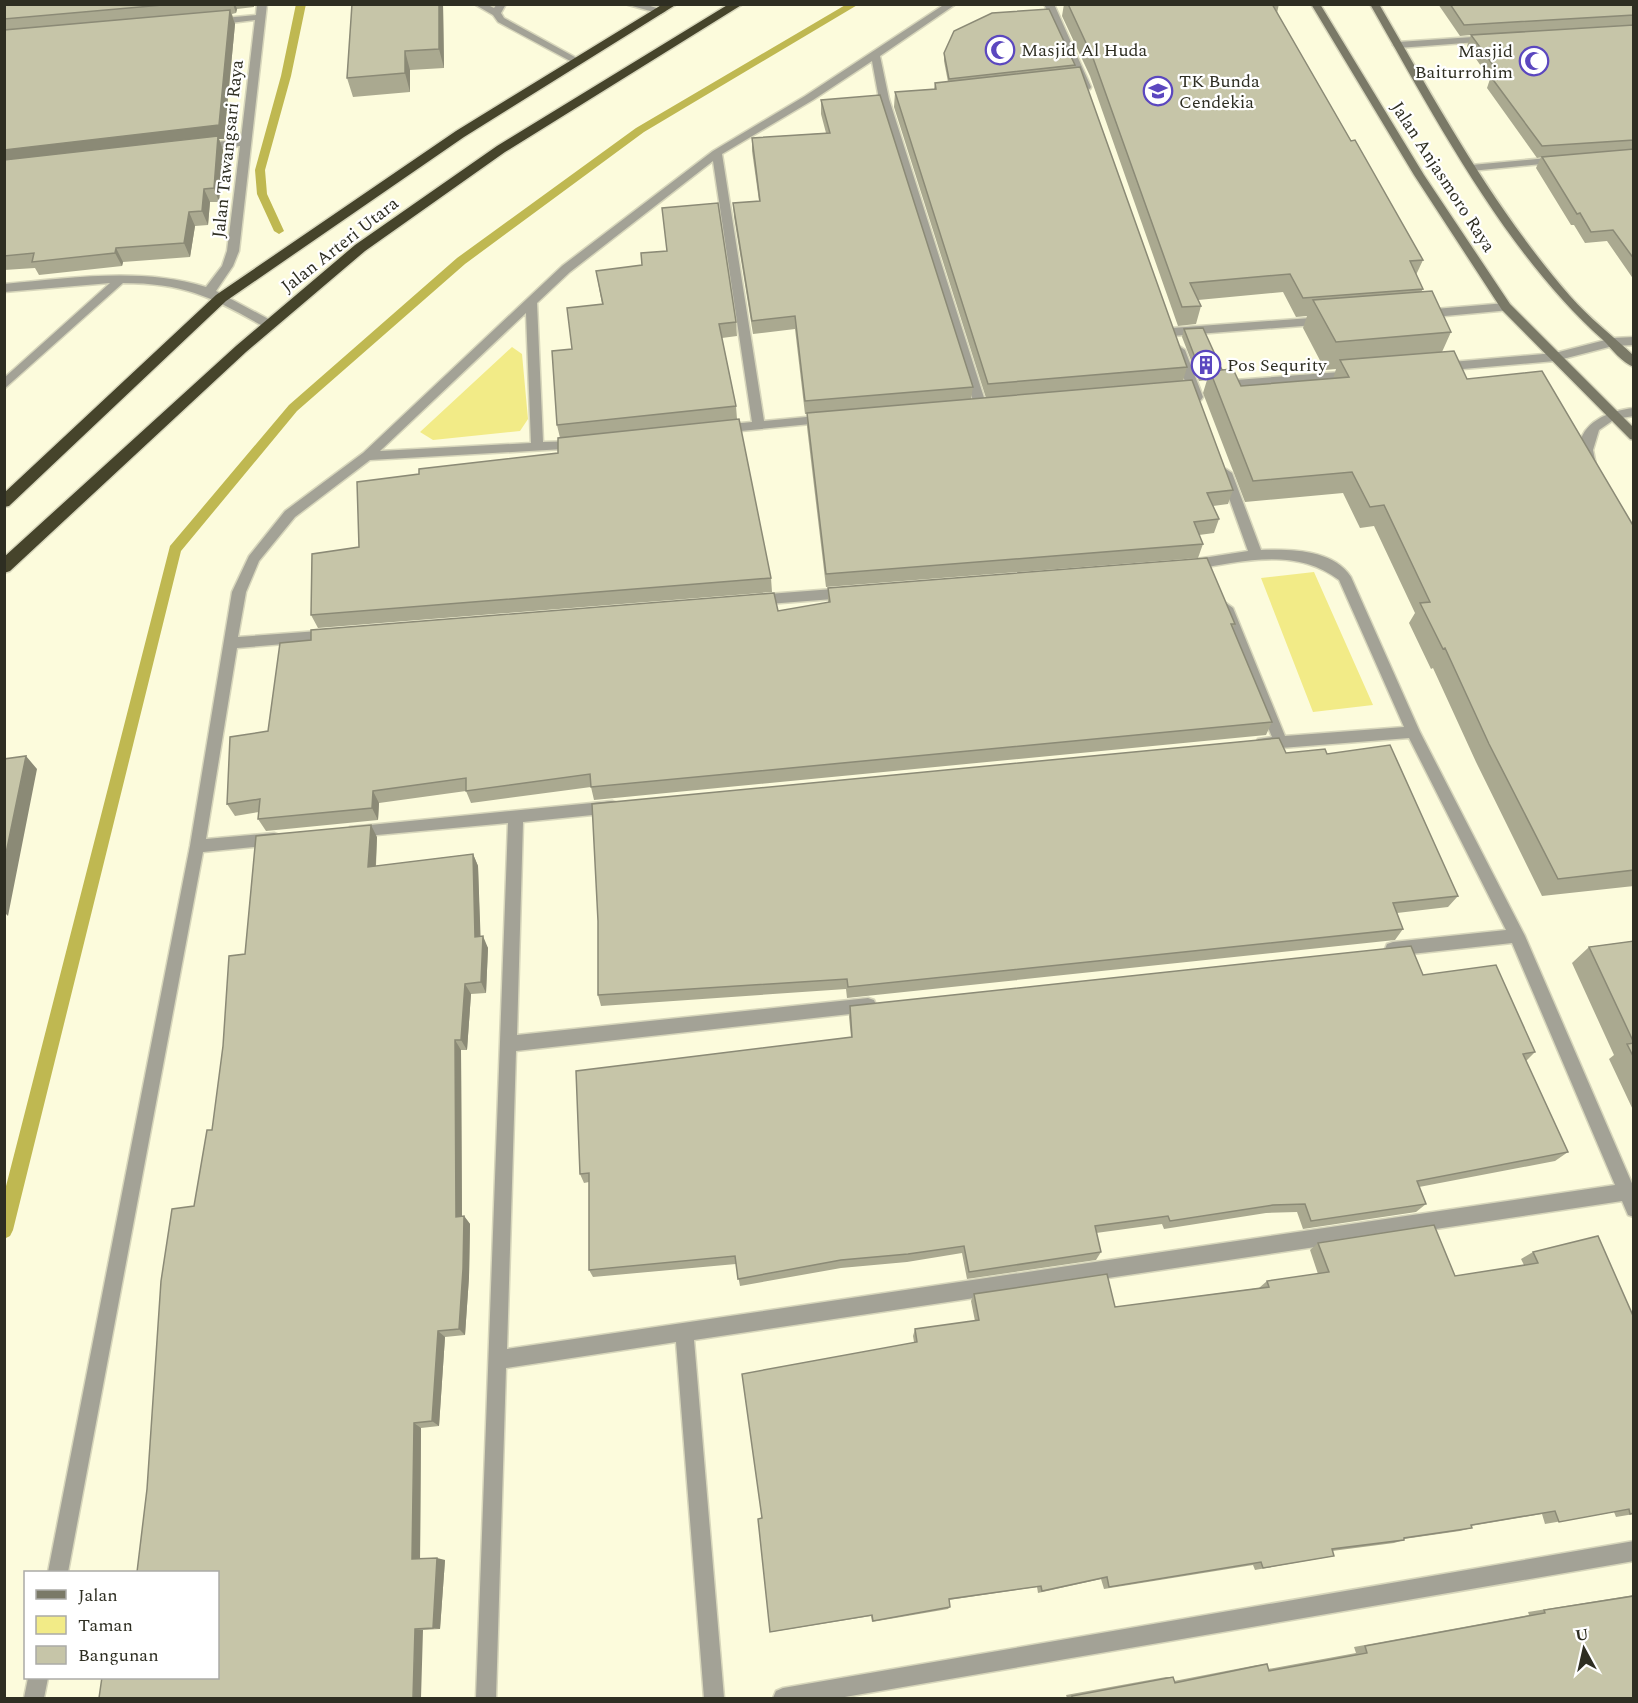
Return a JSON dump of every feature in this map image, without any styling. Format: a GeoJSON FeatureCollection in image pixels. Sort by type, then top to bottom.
{"type":"FeatureCollection","features":[{"type":"Feature","properties":{"kind":"highway","name":"Jalan Arteri Utara"},"geometry":{"type":"LineString","coordinates":[[4,567],[79,496],[270,325],[360,248],[501,149],[738,4]]}},
{"type":"Feature","properties":{"kind":"highway","name":"Jalan Arteri Utara"},"geometry":{"type":"LineString","coordinates":[[4,502],[215,295],[460,134],[667,8]]}},
{"type":"Feature","properties":{"kind":"street","name":"Jalan Tawangsari Raya"},"geometry":{"type":"LineString","coordinates":[[215,295],[233,251],[262,4]]}},
{"type":"Feature","properties":{"kind":"street"},"geometry":{"type":"LineString","coordinates":[[478,4],[499,9],[512,26],[577,62]]}},
{"type":"Feature","properties":{"kind":"street"},"geometry":{"type":"LineString","coordinates":[[629,4],[667,8]]}},
{"type":"Feature","properties":{"kind":"street"},"geometry":{"type":"LineString","coordinates":[[58,1571],[197,846],[239,592],[254,559],[290,514],[367,456],[566,269],[717,153],[808,98],[952,4]]}},
{"type":"Feature","properties":{"kind":"street"},"geometry":{"type":"LineString","coordinates":[[1049,4],[1083,77],[1090,99]]}},
{"type":"Feature","properties":{"kind":"street","name":"Jalan Anjasmoro Raya"},"geometry":{"type":"LineString","coordinates":[[1315,4],[1419,175],[1506,307],[1634,436]]}},
{"type":"Feature","properties":{"kind":"street","name":"Jalan Anjasmoro Raya"},"geometry":{"type":"LineString","coordinates":[[1374,4],[1471,168],[1514,232],[1566,298],[1634,363]]}},
{"type":"Feature","properties":{"kind":"street"},"geometry":{"type":"LineString","coordinates":[[200,23],[260,16]]}},
{"type":"Feature","properties":{"kind":"street"},"geometry":{"type":"LineString","coordinates":[[1398,45],[1494,39]]}},
{"type":"Feature","properties":{"kind":"street"},"geometry":{"type":"LineString","coordinates":[[874,54],[890,98],[982,406]]}},
{"type":"Feature","properties":{"kind":"street"},"geometry":{"type":"LineString","coordinates":[[1071,79],[1083,77]]}},
{"type":"Feature","properties":{"kind":"street"},"geometry":{"type":"LineString","coordinates":[[188,148],[246,141]]}},
{"type":"Feature","properties":{"kind":"street"},"geometry":{"type":"LineString","coordinates":[[717,153],[759,425]]}},
{"type":"Feature","properties":{"kind":"street"},"geometry":{"type":"LineString","coordinates":[[1471,168],[1574,159]]}},
{"type":"Feature","properties":{"kind":"street"},"geometry":{"type":"LineString","coordinates":[[4,288],[119,281],[175,283],[215,295],[270,325]]}},
{"type":"Feature","properties":{"kind":"street"},"geometry":{"type":"LineString","coordinates":[[4,385],[119,281]]}},
{"type":"Feature","properties":{"kind":"street"},"geometry":{"type":"LineString","coordinates":[[531,302],[537,447]]}},
{"type":"Feature","properties":{"kind":"street"},"geometry":{"type":"LineString","coordinates":[[1413,314],[1506,307]]}},
{"type":"Feature","properties":{"kind":"street"},"geometry":{"type":"LineString","coordinates":[[1202,410],[1198,387],[1170,326],[1332,320]]}},
{"type":"Feature","properties":{"kind":"street"},"geometry":{"type":"LineString","coordinates":[[1428,368],[1555,357],[1613,342],[1634,341]]}},
{"type":"Feature","properties":{"kind":"street"},"geometry":{"type":"LineString","coordinates":[[1198,387],[1370,373]]}},
{"type":"Feature","properties":{"kind":"street"},"geometry":{"type":"LineString","coordinates":[[1598,479],[1585,455],[1590,432],[1598,421],[1614,414],[1634,412]]}},
{"type":"Feature","properties":{"kind":"street"},"geometry":{"type":"LineString","coordinates":[[702,431],[841,418]]}},
{"type":"Feature","properties":{"kind":"street"},"geometry":{"type":"LineString","coordinates":[[367,456],[587,444]]}},
{"type":"Feature","properties":{"kind":"street"},"geometry":{"type":"LineString","coordinates":[[1219,454],[1256,555]]}},
{"type":"Feature","properties":{"kind":"street"},"geometry":{"type":"LineString","coordinates":[[1172,567],[1210,569],[1256,555],[1296,554],[1329,564],[1344,578],[1413,732],[1517,936],[1634,1209]]}},
{"type":"Feature","properties":{"kind":"street"},"geometry":{"type":"LineString","coordinates":[[743,602],[862,592]]}},
{"type":"Feature","properties":{"kind":"street"},"geometry":{"type":"LineString","coordinates":[[1221,595],[1281,742]]}},
{"type":"Feature","properties":{"kind":"street"},"geometry":{"type":"LineString","coordinates":[[230,643],[350,633]]}},
{"type":"Feature","properties":{"kind":"street"},"geometry":{"type":"LineString","coordinates":[[1245,745],[1413,732]]}},
{"type":"Feature","properties":{"kind":"street"},"geometry":{"type":"LineString","coordinates":[[339,833],[622,806]]}},
{"type":"Feature","properties":{"kind":"street"},"geometry":{"type":"LineString","coordinates":[[486,1698],[516,816]]}},
{"type":"Feature","properties":{"kind":"street"},"geometry":{"type":"LineString","coordinates":[[197,846],[291,837]]}},
{"type":"Feature","properties":{"kind":"street"},"geometry":{"type":"LineString","coordinates":[[1375,951],[1517,936]]}},
{"type":"Feature","properties":{"kind":"street"},"geometry":{"type":"LineString","coordinates":[[507,1044],[888,1003]]}},
{"type":"Feature","properties":{"kind":"street"},"geometry":{"type":"LineString","coordinates":[[496,1360],[1626,1192]]}},
{"type":"Feature","properties":{"kind":"street"},"geometry":{"type":"LineString","coordinates":[[684,1331],[714,1698]]}},
{"type":"Feature","properties":{"kind":"street"},"geometry":{"type":"LineString","coordinates":[[783,1698],[1634,1551]]}},
{"type":"Feature","properties":{"kind":"street"},"geometry":{"type":"LineString","coordinates":[[34,1698],[38,1679]]}},
{"type":"Feature","properties":{"kind":"green space"},"geometry":{"type":"Polygon","coordinates":[[[512,347],[522,354],[528,419],[520,431],[433,440],[420,432],[512,347]]]}},
{"type":"Feature","properties":{"kind":"green space"},"geometry":{"type":"Polygon","coordinates":[[[1314,572],[1373,705],[1313,712],[1261,578],[1314,572]]]}},
{"type":"Feature","properties":{"kind":"building"},"geometry":{"type":"Polygon","coordinates":[[[4,4],[174,4],[4,19],[4,4]]]}},
{"type":"Feature","properties":{"kind":"building"},"geometry":{"type":"Polygon","coordinates":[[[352,4],[439,4],[439,49],[405,51],[405,73],[347,78],[352,4]]]}},
{"type":"Feature","properties":{"kind":"building"},"geometry":{"type":"Polygon","coordinates":[[[1068,4],[1272,4],[1351,141],[1355,140],[1423,260],[1410,261],[1423,289],[1303,298],[1290,274],[1190,283],[1201,306],[1182,307],[1093,58],[1068,4]]]}},
{"type":"Feature","properties":{"kind":"building"},"geometry":{"type":"Polygon","coordinates":[[[1450,4],[1634,4],[1634,15],[1464,25],[1450,4]]]}},
{"type":"Feature","properties":{"kind":"building","name":"Masjid Al Huda"},"geometry":{"type":"Polygon","coordinates":[[[1049,9],[1075,65],[949,79],[944,53],[954,31],[992,13],[1049,9]]]}},
{"type":"Feature","properties":{"kind":"building"},"geometry":{"type":"Polygon","coordinates":[[[230,10],[219,125],[4,150],[4,30],[230,10]]]}},
{"type":"Feature","properties":{"kind":"building"},"geometry":{"type":"Polygon","coordinates":[[[1634,25],[1634,140],[1542,146],[1491,77],[1501,76],[1471,35],[1634,25]]]}},
{"type":"Feature","properties":{"kind":"building"},"geometry":{"type":"Polygon","coordinates":[[[1080,67],[1187,367],[988,384],[895,92],[936,89],[935,83],[1080,67]]]}},
{"type":"Feature","properties":{"kind":"building"},"geometry":{"type":"Polygon","coordinates":[[[880,95],[973,387],[805,401],[795,316],[752,321],[733,203],[760,201],[752,138],[830,133],[821,100],[880,95]]]}},
{"type":"Feature","properties":{"kind":"building"},"geometry":{"type":"Polygon","coordinates":[[[218,136],[214,188],[204,189],[202,211],[189,212],[184,243],[116,248],[115,253],[32,262],[34,253],[4,256],[4,160],[218,136]]]}},
{"type":"Feature","properties":{"kind":"building"},"geometry":{"type":"Polygon","coordinates":[[[1634,149],[1634,259],[1613,230],[1591,232],[1580,213],[1577,214],[1542,157],[1634,149]]]}},
{"type":"Feature","properties":{"kind":"building"},"geometry":{"type":"Polygon","coordinates":[[[718,203],[736,322],[719,324],[736,406],[557,425],[552,351],[572,349],[567,308],[603,304],[596,271],[642,265],[641,253],[667,251],[662,208],[718,203]]]}},
{"type":"Feature","properties":{"kind":"building"},"geometry":{"type":"Polygon","coordinates":[[[1432,291],[1451,332],[1336,342],[1313,300],[1432,291]]]}},
{"type":"Feature","properties":{"kind":"building"},"geometry":{"type":"Polygon","coordinates":[[[1203,328],[1222,370],[1201,373],[1184,329],[1203,328]]]}},
{"type":"Feature","properties":{"kind":"building"},"geometry":{"type":"Polygon","coordinates":[[[1454,351],[1467,379],[1542,371],[1634,527],[1634,870],[1558,879],[1489,744],[1445,648],[1443,649],[1420,603],[1430,602],[1384,505],[1370,507],[1352,472],[1253,481],[1210,371],[1233,369],[1241,386],[1349,377],[1340,360],[1454,351]]]}},
{"type":"Feature","properties":{"kind":"building"},"geometry":{"type":"Polygon","coordinates":[[[1192,380],[1233,490],[1207,493],[1219,519],[1194,522],[1203,544],[826,574],[807,413],[1192,380]]]}},
{"type":"Feature","properties":{"kind":"building"},"geometry":{"type":"Polygon","coordinates":[[[739,419],[771,578],[311,615],[312,554],[359,547],[357,482],[419,474],[419,469],[558,453],[558,438],[739,419]]]}},
{"type":"Feature","properties":{"kind":"building"},"geometry":{"type":"Polygon","coordinates":[[[1207,558],[1235,624],[1231,624],[1272,722],[591,787],[590,774],[466,791],[466,778],[373,791],[372,808],[258,819],[260,799],[227,804],[230,737],[268,731],[280,643],[311,640],[311,630],[774,593],[778,611],[830,602],[828,588],[1207,558]]]}},
{"type":"Feature","properties":{"kind":"building"},"geometry":{"type":"Polygon","coordinates":[[[1279,738],[1286,753],[1325,749],[1327,754],[1390,745],[1458,896],[1393,903],[1403,929],[848,987],[847,979],[598,995],[598,921],[592,804],[1279,738]]]}},
{"type":"Feature","properties":{"kind":"building"},"geometry":{"type":"Polygon","coordinates":[[[26,756],[4,863],[4,759],[26,756]]]}},
{"type":"Feature","properties":{"kind":"building"},"geometry":{"type":"Polygon","coordinates":[[[371,825],[368,867],[473,854],[475,937],[483,936],[481,982],[465,984],[461,1040],[455,1040],[456,1217],[464,1216],[459,1329],[438,1331],[432,1421],[414,1423],[412,1559],[437,1558],[433,1628],[415,1629],[413,1698],[99,1698],[102,1679],[219,1679],[219,1571],[137,1571],[147,1489],[161,1281],[172,1209],[194,1206],[207,1130],[212,1130],[223,1046],[229,956],[245,954],[256,836],[371,825]]]}},
{"type":"Feature","properties":{"kind":"building"},"geometry":{"type":"Polygon","coordinates":[[[1634,941],[1634,1043],[1589,947],[1634,941]]]}},
{"type":"Feature","properties":{"kind":"building"},"geometry":{"type":"Polygon","coordinates":[[[1411,946],[1423,975],[1496,965],[1535,1052],[1523,1054],[1568,1152],[1417,1181],[1426,1204],[1311,1221],[1305,1204],[1273,1205],[1170,1221],[1168,1216],[1095,1226],[1101,1252],[969,1272],[964,1246],[841,1260],[738,1279],[735,1256],[589,1270],[589,1173],[580,1174],[576,1071],[852,1037],[850,1006],[1411,946]]]}},
{"type":"Feature","properties":{"kind":"building"},"geometry":{"type":"Polygon","coordinates":[[[1634,1043],[1634,1058],[1627,1044],[1634,1043]]]}},
{"type":"Feature","properties":{"kind":"building"},"geometry":{"type":"Polygon","coordinates":[[[1434,1225],[1455,1276],[1538,1263],[1533,1252],[1598,1236],[1634,1318],[1634,1513],[1630,1514],[1629,1509],[1559,1522],[1555,1511],[1471,1525],[1472,1528],[1404,1538],[1404,1540],[1332,1549],[1334,1556],[1263,1568],[1261,1562],[1109,1587],[1107,1577],[1042,1591],[1041,1586],[949,1599],[950,1607],[873,1621],[872,1615],[770,1632],[758,1519],[762,1518],[742,1374],[917,1342],[915,1329],[979,1320],[974,1294],[1107,1274],[1115,1307],[1269,1287],[1267,1281],[1329,1272],[1318,1243],[1434,1225]]]}},
{"type":"Feature","properties":{"kind":"building"},"geometry":{"type":"Polygon","coordinates":[[[1634,1596],[1634,1698],[1072,1698],[1072,1696],[1173,1677],[1175,1683],[1267,1664],[1269,1671],[1367,1653],[1365,1646],[1545,1613],[1544,1610],[1634,1596]]]}},
{"type":"Feature","properties":{"kind":"waterway"},"geometry":{"type":"LineString","coordinates":[[279,231],[262,194],[260,170],[286,76],[301,4]]}},
{"type":"Feature","properties":{"kind":"waterway"},"geometry":{"type":"LineString","coordinates":[[4,1230],[175,549],[293,408],[461,261],[640,130],[855,4]]}},
{"type":"Feature","properties":{"kind":"place","name":"Masjid Al Huda"},"geometry":{"type":"Point","coordinates":[1000,50]}},
{"type":"Feature","properties":{"kind":"place","name":"Masjid Baiturrohim"},"geometry":{"type":"Point","coordinates":[1534,61]}},
{"type":"Feature","properties":{"kind":"place","name":"TK Bunda Cendekia"},"geometry":{"type":"Point","coordinates":[1158,91]}},
{"type":"Feature","properties":{"kind":"place","name":"Pos Sequrity"},"geometry":{"type":"Point","coordinates":[1206,365]}}]}
